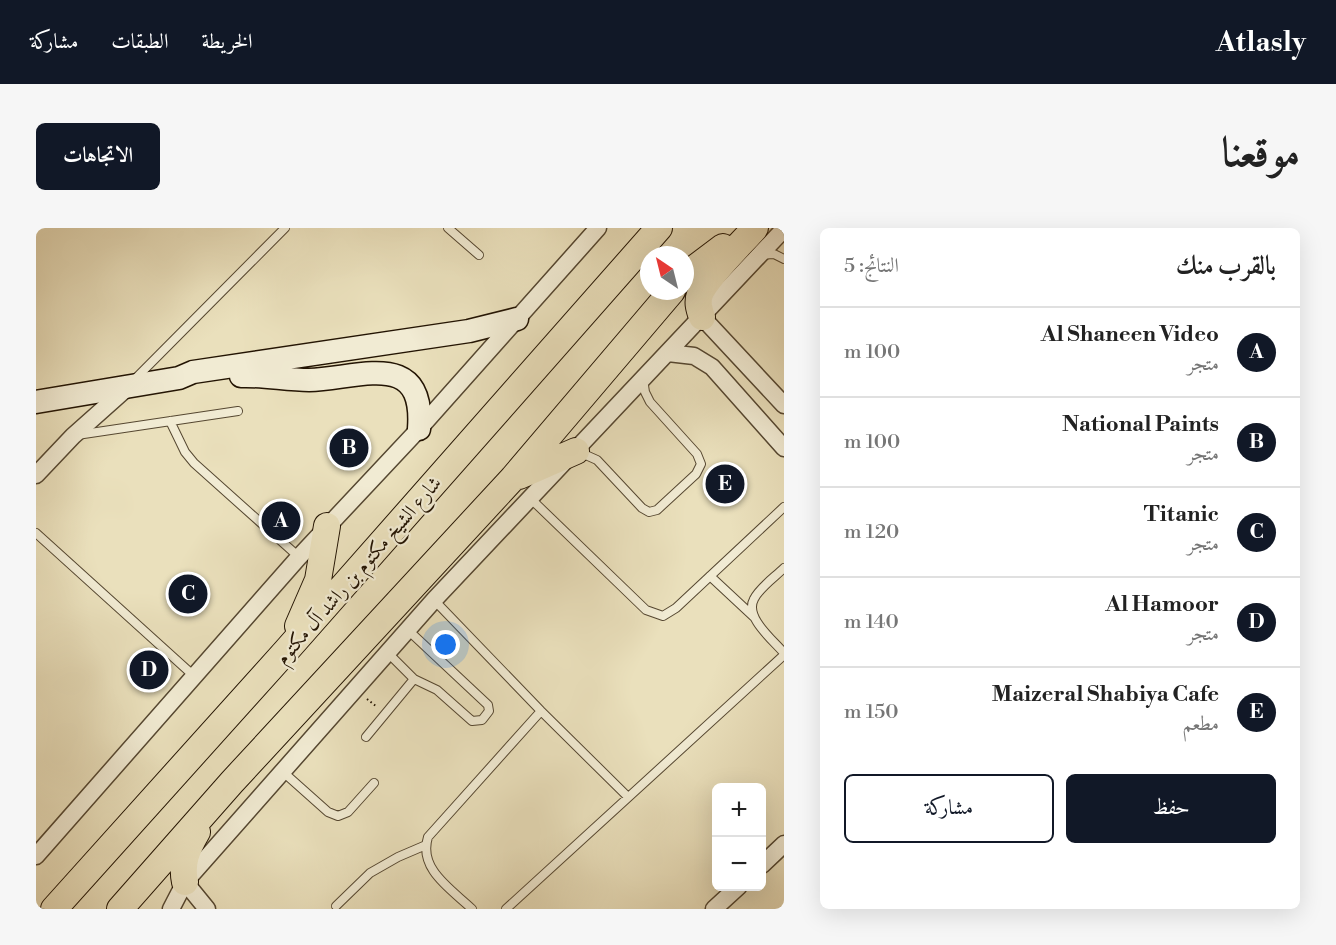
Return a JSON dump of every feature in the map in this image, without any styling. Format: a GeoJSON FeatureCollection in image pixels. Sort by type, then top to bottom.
{"type":"FeatureCollection","features":[{"type":"Feature","properties":{"kind":"main road"},"geometry":{"type":"LineString","coordinates":[[694,265],[724,228]]}},
{"type":"Feature","properties":{"kind":"main road"},"geometry":{"type":"LineString","coordinates":[[694,271],[744,228]]}},
{"type":"Feature","properties":{"kind":"main road"},"geometry":{"type":"LineString","coordinates":[[702,317],[698,306],[700,294],[709,279],[755,228]]}},
{"type":"Feature","properties":{"kind":"main road","name":"شارع الشيخ مكتوم بن راشد آل مكتوم"},"geometry":{"type":"LineString","coordinates":[[62,900],[286,651],[658,229]]}},
{"type":"Feature","properties":{"kind":"main road"},"geometry":{"type":"LineString","coordinates":[[120,909],[217,799],[513,478],[665,300]]}},
{"type":"Feature","properties":{"kind":"main road"},"geometry":{"type":"LineString","coordinates":[[513,478],[576,451]]}},
{"type":"Feature","properties":{"kind":"main road"},"geometry":{"type":"LineString","coordinates":[[286,651],[318,579],[327,526]]}},
{"type":"Feature","properties":{"kind":"main road"},"geometry":{"type":"LineString","coordinates":[[185,882],[184,857],[217,799]]}},
{"type":"Feature","properties":{"kind":"main road"},"geometry":{"type":"LineString","coordinates":[[36,909],[62,900]]}},
{"type":"Feature","properties":{"kind":"street"},"geometry":{"type":"LineString","coordinates":[[36,856],[299,557],[419,429],[598,228]]}},
{"type":"Feature","properties":{"kind":"street"},"geometry":{"type":"LineString","coordinates":[[171,909],[185,882],[434,600],[784,229]]}},
{"type":"Feature","properties":{"kind":"street"},"geometry":{"type":"LineString","coordinates":[[702,317],[784,405]]}},
{"type":"Feature","properties":{"kind":"street"},"geometry":{"type":"LineString","coordinates":[[36,402],[179,378],[193,372],[470,331],[517,319]]}},
{"type":"Feature","properties":{"kind":"street"},"geometry":{"type":"LineString","coordinates":[[668,353],[694,356],[712,368],[784,448]]}},
{"type":"Feature","properties":{"kind":"street"},"geometry":{"type":"LineString","coordinates":[[179,378],[251,376],[310,380],[388,373],[402,378],[412,387],[419,399],[419,429]]}},
{"type":"Feature","properties":{"kind":"street"},"geometry":{"type":"LineString","coordinates":[[36,475],[74,436],[128,387]]}},
{"type":"Feature","properties":{"kind":"street"},"geometry":{"type":"LineString","coordinates":[[766,863],[782,851]]}},
{"type":"Feature","properties":{"kind":"street"},"geometry":{"type":"LineString","coordinates":[[185,882],[207,909]]}},
{"type":"Feature","properties":{"kind":"street"},"geometry":{"type":"LineString","coordinates":[[714,909],[734,891]]}},
{"type":"Feature","properties":{"kind":"lane"},"geometry":{"type":"LineString","coordinates":[[128,387],[285,228]]}},
{"type":"Feature","properties":{"kind":"lane"},"geometry":{"type":"LineString","coordinates":[[448,228],[479,255]]}},
{"type":"Feature","properties":{"kind":"lane"},"geometry":{"type":"LineString","coordinates":[[760,255],[774,254],[784,259]]}},
{"type":"Feature","properties":{"kind":"lane"},"geometry":{"type":"LineString","coordinates":[[576,451],[597,460],[642,508],[650,512],[657,510],[696,474],[700,464],[697,454],[650,402],[645,393],[643,378]]}},
{"type":"Feature","properties":{"kind":"lane"},"geometry":{"type":"LineString","coordinates":[[74,436],[238,411]]}},
{"type":"Feature","properties":{"kind":"lane"},"geometry":{"type":"LineString","coordinates":[[170,421],[185,452],[194,463],[299,557]]}},
{"type":"Feature","properties":{"kind":"lane"},"geometry":{"type":"LineString","coordinates":[[531,499],[646,610],[663,616],[676,608],[784,507]]}},
{"type":"Feature","properties":{"kind":"lane"},"geometry":{"type":"LineString","coordinates":[[36,533],[194,676]]}},
{"type":"Feature","properties":{"kind":"lane"},"geometry":{"type":"LineString","coordinates":[[754,617],[752,611],[754,598],[784,568]]}},
{"type":"Feature","properties":{"kind":"lane"},"geometry":{"type":"LineString","coordinates":[[506,909],[784,654],[754,617],[710,576]]}},
{"type":"Feature","properties":{"kind":"lane"},"geometry":{"type":"LineString","coordinates":[[434,600],[628,797]]}},
{"type":"Feature","properties":{"kind":"lane"},"geometry":{"type":"LineString","coordinates":[[388,653],[414,679],[436,690],[472,721],[482,720],[489,711],[486,702],[409,631]]}},
{"type":"Feature","properties":{"kind":"lane"},"geometry":{"type":"LineString","coordinates":[[366,737],[414,679]]}},
{"type":"Feature","properties":{"kind":"lane"},"geometry":{"type":"LineString","coordinates":[[472,909],[431,868],[425,853],[426,845],[433,830],[541,711]]}},
{"type":"Feature","properties":{"kind":"lane"},"geometry":{"type":"LineString","coordinates":[[282,771],[328,812],[338,816],[348,812],[374,783]]}},
{"type":"Feature","properties":{"kind":"lane"},"geometry":{"type":"LineString","coordinates":[[336,906],[369,873],[426,845]]}},
{"type":"Feature","properties":{"kind":"path"},"geometry":{"type":"LineString","coordinates":[[356,689],[385,714]]}},
{"type":"Feature","properties":{"kind":"place","name":"National Paints"},"geometry":{"type":"Point","coordinates":[349,448]}},
{"type":"Feature","properties":{"kind":"place","name":"Maizeral Shabiya Cafe"},"geometry":{"type":"Point","coordinates":[725,484]}},
{"type":"Feature","properties":{"kind":"place","name":"Al Shaneen Video"},"geometry":{"type":"Point","coordinates":[281,521]}},
{"type":"Feature","properties":{"kind":"place","name":"Titanic"},"geometry":{"type":"Point","coordinates":[188,594]}},
{"type":"Feature","properties":{"kind":"place","name":"Al Hamoor"},"geometry":{"type":"Point","coordinates":[149,670]}}]}
